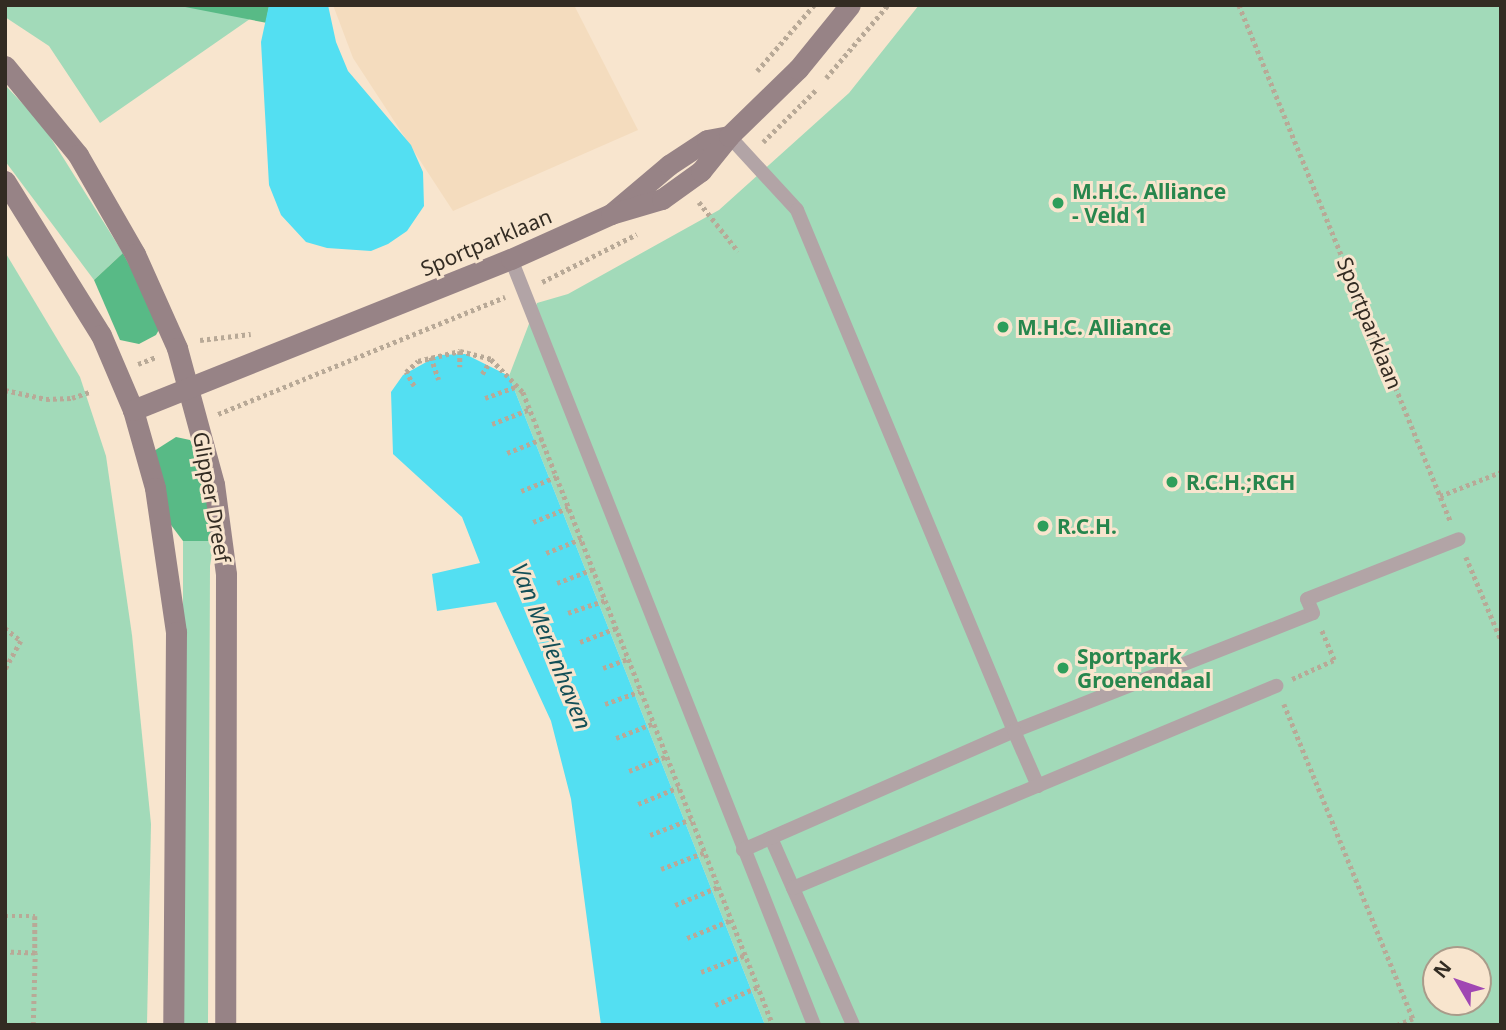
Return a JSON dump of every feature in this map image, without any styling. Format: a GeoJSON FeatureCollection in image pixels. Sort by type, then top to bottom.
{"type":"FeatureCollection","features":[{"type":"Feature","properties":{"kind":"street","name":"Sportparklaan"},"geometry":{"type":"LineString","coordinates":[[133,410],[511,259],[611,214],[640,208],[684,184],[798,69],[850,5]]}},
{"type":"Feature","properties":{"kind":"street","name":"Glipper Dreef"},"geometry":{"type":"LineString","coordinates":[[5,66],[78,155],[135,254],[177,348],[214,484],[226,574],[225,1025]]}},
{"type":"Feature","properties":{"kind":"street"},"geometry":{"type":"LineString","coordinates":[[5,181],[101,335],[133,410],[155,488],[176,632],[173,1025]]}},
{"type":"Feature","properties":{"kind":"lane"},"geometry":{"type":"LineString","coordinates":[[729,136],[797,210],[1038,786]]}},
{"type":"Feature","properties":{"kind":"lane"},"geometry":{"type":"LineString","coordinates":[[511,259],[814,1025]]}},
{"type":"Feature","properties":{"kind":"lane"},"geometry":{"type":"LineString","coordinates":[[743,850],[1014,731],[1313,613],[1307,599],[1458,539]]}},
{"type":"Feature","properties":{"kind":"lane"},"geometry":{"type":"LineString","coordinates":[[793,888],[1276,686]]}},
{"type":"Feature","properties":{"kind":"lane"},"geometry":{"type":"LineString","coordinates":[[771,838],[853,1025]]}},
{"type":"Feature","properties":{"kind":"path"},"geometry":{"type":"LineString","coordinates":[[751,76],[814,5]]}},
{"type":"Feature","properties":{"kind":"path","name":"Sportparklaan"},"geometry":{"type":"LineString","coordinates":[[1239,5],[1501,640]]}},
{"type":"Feature","properties":{"kind":"path"},"geometry":{"type":"LineString","coordinates":[[118,371],[177,348],[263,330]]}},
{"type":"Feature","properties":{"kind":"path"},"geometry":{"type":"LineString","coordinates":[[460,351],[460,368]]}},
{"type":"Feature","properties":{"kind":"path"},"geometry":{"type":"LineString","coordinates":[[414,386],[405,372],[431,357],[460,351],[491,359],[518,386],[542,439],[772,1023],[763,1025]]}},
{"type":"Feature","properties":{"kind":"path"},"geometry":{"type":"LineString","coordinates":[[431,357],[439,380]]}},
{"type":"Feature","properties":{"kind":"path"},"geometry":{"type":"LineString","coordinates":[[482,374],[491,359]]}},
{"type":"Feature","properties":{"kind":"path"},"geometry":{"type":"LineString","coordinates":[[485,398],[518,386]]}},
{"type":"Feature","properties":{"kind":"path"},"geometry":{"type":"LineString","coordinates":[[5,390],[46,399],[72,398],[89,391]]}},
{"type":"Feature","properties":{"kind":"path"},"geometry":{"type":"LineString","coordinates":[[492,424],[530,409]]}},
{"type":"Feature","properties":{"kind":"path"},"geometry":{"type":"LineString","coordinates":[[507,453],[542,439]]}},
{"type":"Feature","properties":{"kind":"path"},"geometry":{"type":"LineString","coordinates":[[1440,496],[1501,472]]}},
{"type":"Feature","properties":{"kind":"path"},"geometry":{"type":"LineString","coordinates":[[521,491],[556,477]]}},
{"type":"Feature","properties":{"kind":"path"},"geometry":{"type":"LineString","coordinates":[[533,522],[568,508]]}},
{"type":"Feature","properties":{"kind":"path"},"geometry":{"type":"LineString","coordinates":[[546,553],[581,538]]}},
{"type":"Feature","properties":{"kind":"path"},"geometry":{"type":"LineString","coordinates":[[557,583],[593,569]]}},
{"type":"Feature","properties":{"kind":"path"},"geometry":{"type":"LineString","coordinates":[[568,613],[605,600]]}},
{"type":"Feature","properties":{"kind":"path"},"geometry":{"type":"LineString","coordinates":[[1313,613],[1334,660],[1276,686],[1413,1019],[1398,1025]]}},
{"type":"Feature","properties":{"kind":"path"},"geometry":{"type":"LineString","coordinates":[[5,628],[21,641],[5,670]]}},
{"type":"Feature","properties":{"kind":"path"},"geometry":{"type":"LineString","coordinates":[[580,642],[616,628]]}},
{"type":"Feature","properties":{"kind":"path"},"geometry":{"type":"LineString","coordinates":[[603,668],[628,659]]}},
{"type":"Feature","properties":{"kind":"path"},"geometry":{"type":"LineString","coordinates":[[605,704],[641,691]]}},
{"type":"Feature","properties":{"kind":"path"},"geometry":{"type":"LineString","coordinates":[[616,738],[654,723]]}},
{"type":"Feature","properties":{"kind":"path"},"geometry":{"type":"LineString","coordinates":[[629,771],[667,756]]}},
{"type":"Feature","properties":{"kind":"path"},"geometry":{"type":"LineString","coordinates":[[638,804],[679,787]]}},
{"type":"Feature","properties":{"kind":"path"},"geometry":{"type":"LineString","coordinates":[[650,835],[691,819]]}},
{"type":"Feature","properties":{"kind":"path"},"geometry":{"type":"LineString","coordinates":[[661,869],[705,852]]}},
{"type":"Feature","properties":{"kind":"path"},"geometry":{"type":"LineString","coordinates":[[675,905],[718,887]]}},
{"type":"Feature","properties":{"kind":"path"},"geometry":{"type":"LineString","coordinates":[[5,916],[35,916],[33,1025]]}},
{"type":"Feature","properties":{"kind":"path"},"geometry":{"type":"LineString","coordinates":[[687,938],[732,920]]}},
{"type":"Feature","properties":{"kind":"path"},"geometry":{"type":"LineString","coordinates":[[5,952],[35,953]]}},
{"type":"Feature","properties":{"kind":"path"},"geometry":{"type":"LineString","coordinates":[[701,972],[745,954]]}},
{"type":"Feature","properties":{"kind":"path"},"geometry":{"type":"LineString","coordinates":[[715,1005],[758,987]]}},
{"type":"Feature","properties":{"kind":"shaded area"},"geometry":{"type":"Polygon","coordinates":[[[333,5],[574,5],[638,130],[453,211],[353,58],[333,5]]]}},
{"type":"Feature","properties":{"kind":"green space"},"geometry":{"type":"Polygon","coordinates":[[[5,5],[270,5],[100,123],[49,46],[5,17],[5,5]]]}},
{"type":"Feature","properties":{"kind":"green space"},"geometry":{"type":"Polygon","coordinates":[[[175,5],[259,5],[269,7],[266,23],[175,5]]]}},
{"type":"Feature","properties":{"kind":"green space","name":"R.C.H."},"geometry":{"type":"Polygon","coordinates":[[[919,5],[1501,5],[1501,1025],[765,1025],[509,376],[537,303],[568,294],[719,210],[849,93],[919,5]]]}},
{"type":"Feature","properties":{"kind":"green space"},"geometry":{"type":"Polygon","coordinates":[[[5,85],[42,124],[123,253],[94,280],[5,161],[5,85]]]}},
{"type":"Feature","properties":{"kind":"green space"},"geometry":{"type":"Polygon","coordinates":[[[5,252],[80,377],[106,456],[132,635],[151,824],[147,1025],[5,1025],[5,252]]]}},
{"type":"Feature","properties":{"kind":"green space"},"geometry":{"type":"Polygon","coordinates":[[[123,253],[161,326],[156,335],[139,344],[120,340],[94,280],[123,253]]]}},
{"type":"Feature","properties":{"kind":"green space"},"geometry":{"type":"Polygon","coordinates":[[[176,437],[190,440],[197,454],[210,498],[214,541],[183,541],[168,521],[154,451],[176,437]]]}},
{"type":"Feature","properties":{"kind":"green space"},"geometry":{"type":"Polygon","coordinates":[[[183,541],[214,541],[210,566],[208,1025],[183,1025],[183,541]]]}},
{"type":"Feature","properties":{"kind":"water"},"geometry":{"type":"Polygon","coordinates":[[[269,5],[328,5],[336,42],[348,71],[411,145],[423,172],[424,206],[407,231],[388,244],[371,251],[327,248],[306,242],[281,215],[269,185],[261,42],[269,5]]]}},
{"type":"Feature","properties":{"kind":"water","name":"Van Merlenhaven"},"geometry":{"type":"Polygon","coordinates":[[[465,354],[509,376],[765,1025],[601,1025],[571,799],[551,721],[496,602],[437,611],[432,574],[480,563],[462,517],[393,454],[391,392],[403,375],[439,355],[465,354]]]}},
{"type":"Feature","properties":{"kind":"place","name":"M.H.C. Alliance - Veld 1"},"geometry":{"type":"Point","coordinates":[1058,203]}},
{"type":"Feature","properties":{"kind":"place","name":"M.H.C. Alliance"},"geometry":{"type":"Point","coordinates":[1003,327]}},
{"type":"Feature","properties":{"kind":"place","name":"R.C.H.;RCH"},"geometry":{"type":"Point","coordinates":[1172,482]}},
{"type":"Feature","properties":{"kind":"place","name":"R.C.H."},"geometry":{"type":"Point","coordinates":[1043,526]}},
{"type":"Feature","properties":{"kind":"place","name":"Sportpark Groenendaal"},"geometry":{"type":"Point","coordinates":[1063,668]}}]}
